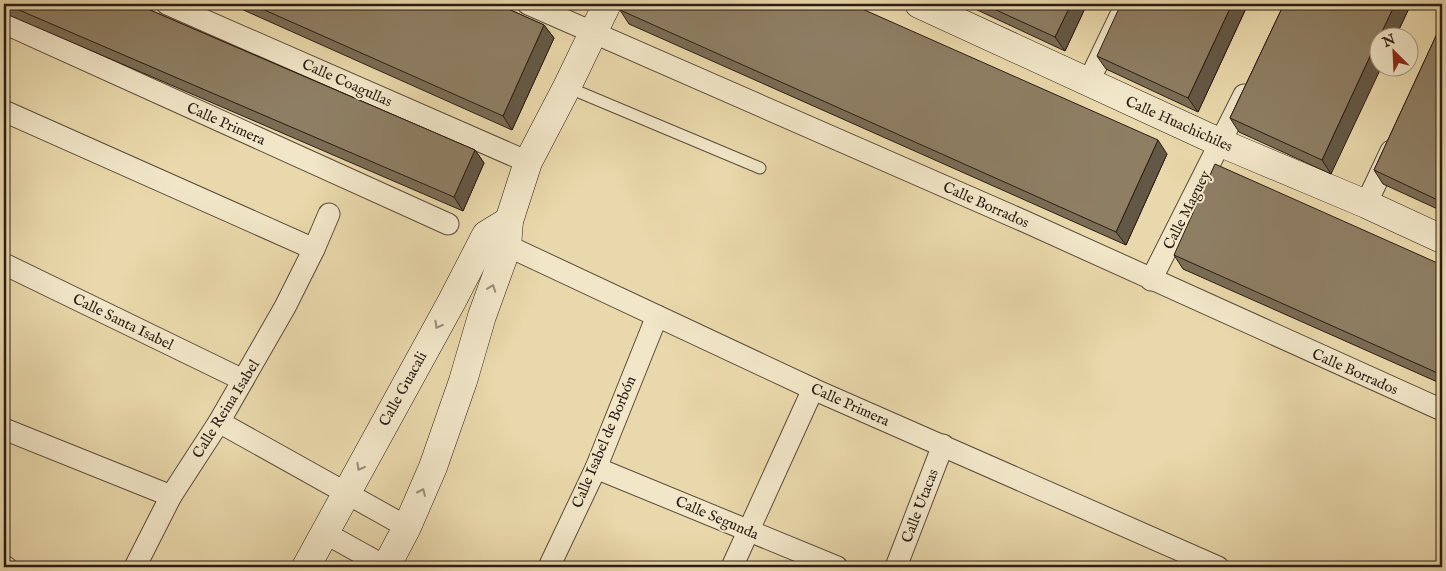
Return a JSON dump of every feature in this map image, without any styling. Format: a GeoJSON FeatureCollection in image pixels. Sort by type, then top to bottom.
{"type":"FeatureCollection","features":[{"type":"Feature","properties":{"kind":"street","name":"Calle Coagullas"},"geometry":{"type":"LineString","coordinates":[[167,4],[528,162]]}},
{"type":"Feature","properties":{"kind":"street","name":"Calle Borrados"},"geometry":{"type":"LineString","coordinates":[[528,4],[1026,222],[1442,410]]}},
{"type":"Feature","properties":{"kind":"street","name":"Calle Guacali"},"geometry":{"type":"LineString","coordinates":[[386,567],[407,527],[434,467],[463,381],[482,316],[501,234],[528,162],[607,4]]}},
{"type":"Feature","properties":{"kind":"street","name":"Calle Huachichiles"},"geometry":{"type":"LineString","coordinates":[[919,4],[954,11],[1088,83],[1220,143],[1366,204],[1442,239]]}},
{"type":"Feature","properties":{"kind":"street"},"geometry":{"type":"LineString","coordinates":[[1088,83],[1126,4]]}},
{"type":"Feature","properties":{"kind":"street","name":"Calle Primera"},"geometry":{"type":"LineString","coordinates":[[4,23],[448,224]]}},
{"type":"Feature","properties":{"kind":"street","name":"Calle Maguey"},"geometry":{"type":"LineString","coordinates":[[1151,280],[1254,73]]}},
{"type":"Feature","properties":{"kind":"street"},"geometry":{"type":"LineString","coordinates":[[4,111],[314,249]]}},
{"type":"Feature","properties":{"kind":"street"},"geometry":{"type":"LineString","coordinates":[[1366,204],[1398,135]]}},
{"type":"Feature","properties":{"kind":"street","name":"Calle Reina Isabel"},"geometry":{"type":"LineString","coordinates":[[135,567],[171,496],[219,422],[281,316],[329,214]]}},
{"type":"Feature","properties":{"kind":"street","name":"Calle Guacali"},"geometry":{"type":"LineString","coordinates":[[306,567],[452,301],[501,234]]}},
{"type":"Feature","properties":{"kind":"street","name":"Calle Primera"},"geometry":{"type":"LineString","coordinates":[[501,234],[657,316],[813,388],[1218,567]]}},
{"type":"Feature","properties":{"kind":"street","name":"Calle Santa Isabel"},"geometry":{"type":"LineString","coordinates":[[4,264],[243,380]]}},
{"type":"Feature","properties":{"kind":"street"},"geometry":{"type":"LineString","coordinates":[[452,301],[482,316]]}},
{"type":"Feature","properties":{"kind":"street","name":"Calle Isabel de Borbón"},"geometry":{"type":"LineString","coordinates":[[549,567],[596,468],[657,316]]}},
{"type":"Feature","properties":{"kind":"street"},"geometry":{"type":"LineString","coordinates":[[732,567],[813,388]]}},
{"type":"Feature","properties":{"kind":"street"},"geometry":{"type":"LineString","coordinates":[[219,422],[407,527]]}},
{"type":"Feature","properties":{"kind":"street"},"geometry":{"type":"LineString","coordinates":[[4,429],[171,496]]}},
{"type":"Feature","properties":{"kind":"street","name":"Calle Utacas"},"geometry":{"type":"LineString","coordinates":[[896,567],[943,445]]}},
{"type":"Feature","properties":{"kind":"street","name":"Calle Segunda"},"geometry":{"type":"LineString","coordinates":[[596,468],[837,567]]}},
{"type":"Feature","properties":{"kind":"street"},"geometry":{"type":"LineString","coordinates":[[325,533],[386,567]]}},
{"type":"Feature","properties":{"kind":"lane"},"geometry":{"type":"LineString","coordinates":[[567,87],[760,168]]}},
{"type":"Feature","properties":{"kind":"building"},"geometry":{"type":"Polygon","coordinates":[[[5,4],[136,4],[475,150],[454,197],[5,4]]]}},
{"type":"Feature","properties":{"kind":"building"},"geometry":{"type":"Polygon","coordinates":[[[251,4],[497,4],[544,25],[503,116],[251,4]]]}},
{"type":"Feature","properties":{"kind":"building"},"geometry":{"type":"Polygon","coordinates":[[[622,4],[851,4],[1158,140],[1116,232],[620,10],[622,4]]]}},
{"type":"Feature","properties":{"kind":"building"},"geometry":{"type":"Polygon","coordinates":[[[983,4],[1071,4],[1055,37],[983,4]]]}},
{"type":"Feature","properties":{"kind":"building"},"geometry":{"type":"Polygon","coordinates":[[[1121,4],[1232,4],[1188,98],[1097,56],[1121,4]]]}},
{"type":"Feature","properties":{"kind":"building"},"geometry":{"type":"Polygon","coordinates":[[[1284,4],[1395,4],[1384,28],[1368,28],[1368,61],[1322,160],[1230,118],[1284,4]]]}},
{"type":"Feature","properties":{"kind":"building"},"geometry":{"type":"Polygon","coordinates":[[[1442,23],[1442,202],[1374,170],[1442,23]]]}},
{"type":"Feature","properties":{"kind":"building"},"geometry":{"type":"Polygon","coordinates":[[[1215,164],[1442,265],[1442,375],[1174,255],[1215,164]]]}}]}
